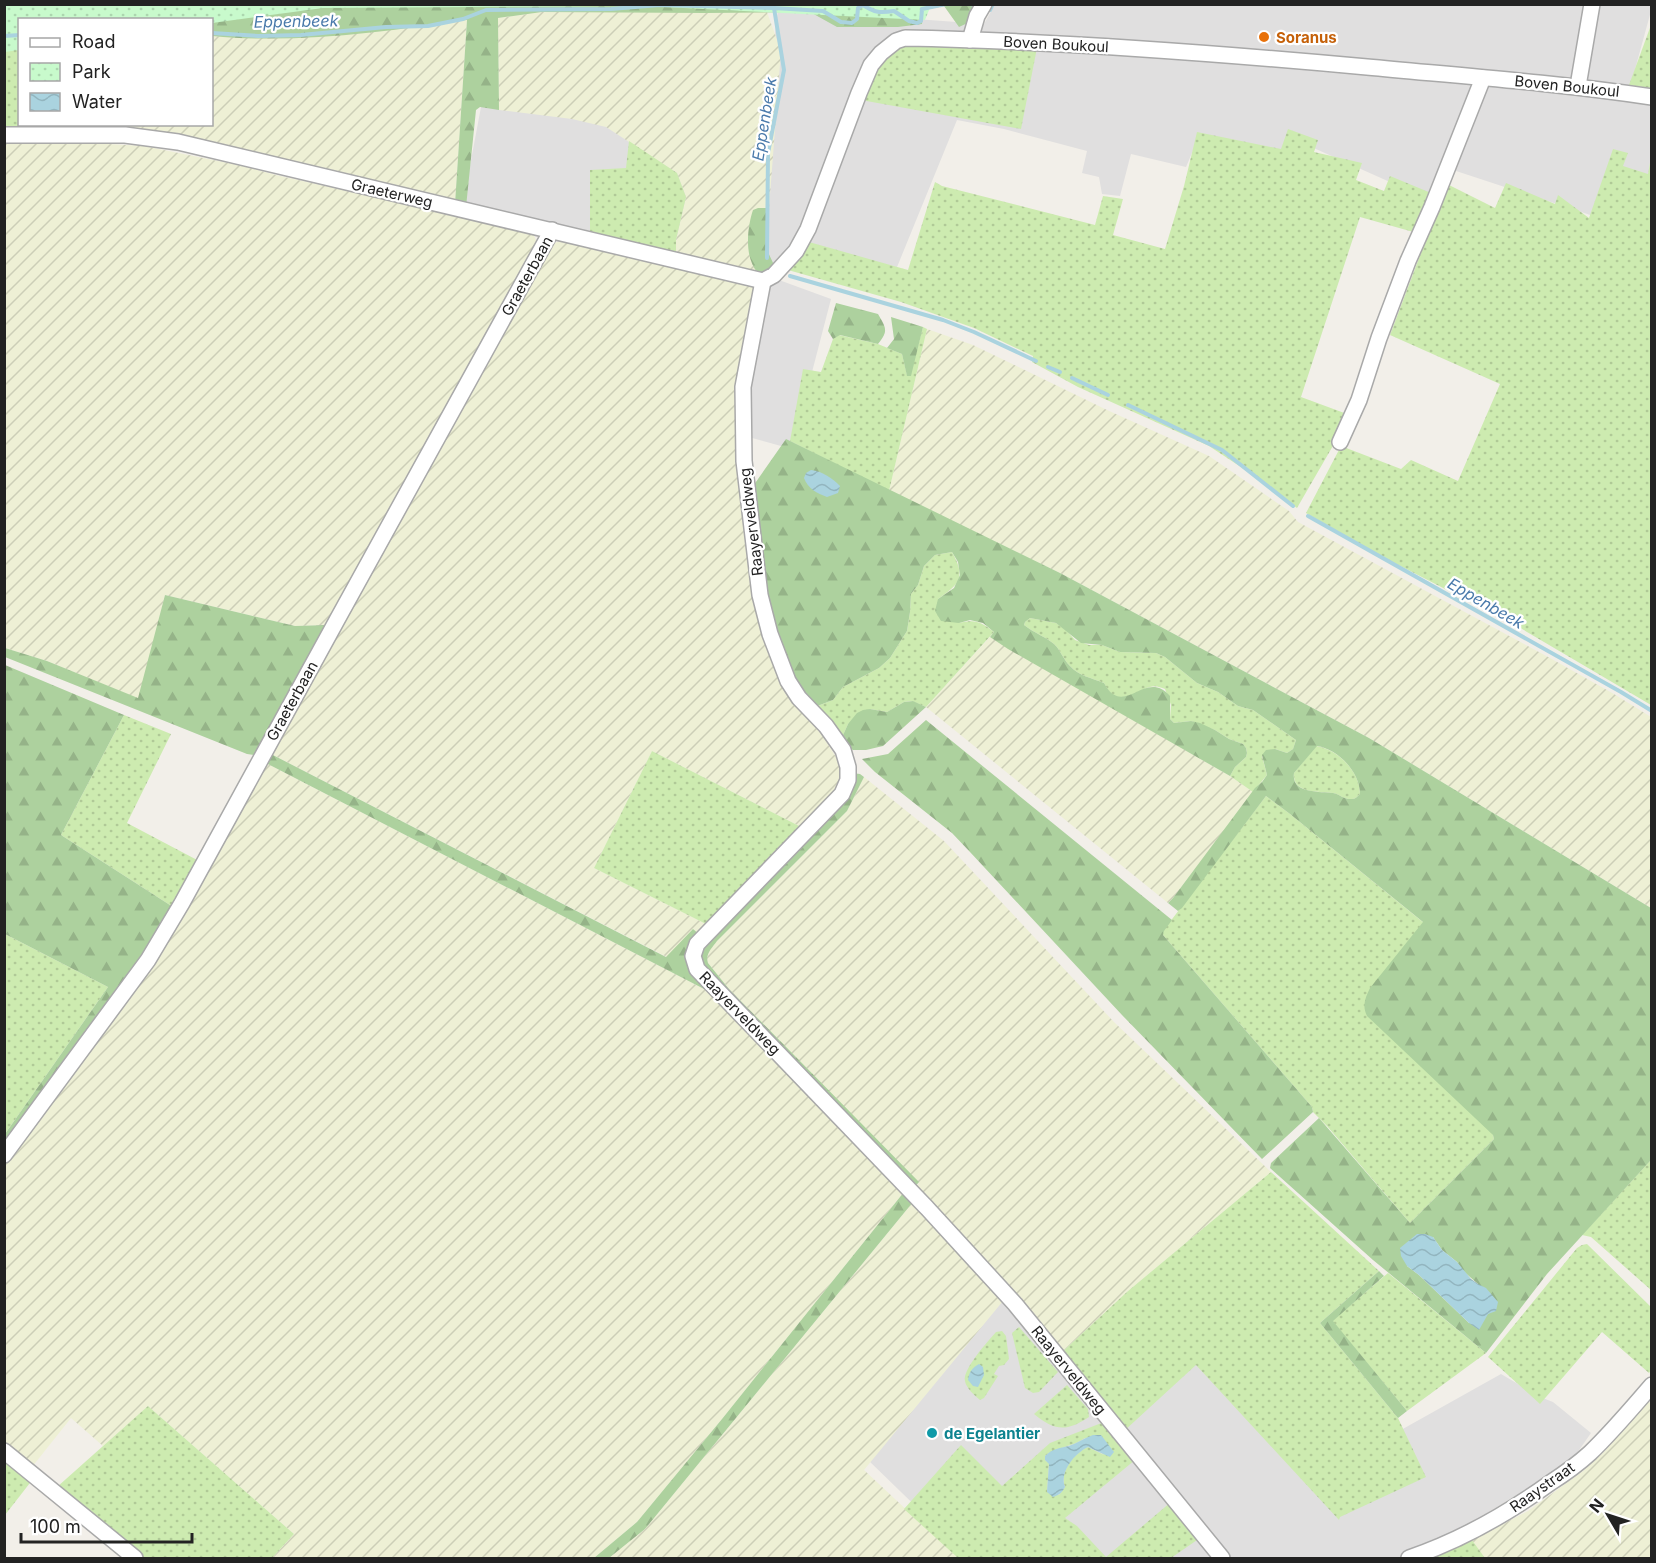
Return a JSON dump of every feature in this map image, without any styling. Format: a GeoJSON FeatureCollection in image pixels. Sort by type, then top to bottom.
{"type":"FeatureCollection","features":[{"type":"Feature","properties":{"kind":"street"},"geometry":{"type":"LineString","coordinates":[[970,39],[977,16],[984,4]]}},
{"type":"Feature","properties":{"kind":"street"},"geometry":{"type":"LineString","coordinates":[[1578,86],[1592,4]]}},
{"type":"Feature","properties":{"kind":"street","name":"Boven Boukoul"},"geometry":{"type":"LineString","coordinates":[[769,278],[796,251],[808,229],[858,93],[871,65],[881,53],[905,38],[970,39],[1201,52],[1578,86],[1652,97]]}},
{"type":"Feature","properties":{"kind":"street"},"geometry":{"type":"LineString","coordinates":[[1340,442],[1359,400],[1404,272],[1483,78]]}},
{"type":"Feature","properties":{"kind":"street","name":"Graeterweg"},"geometry":{"type":"LineString","coordinates":[[4,135],[125,135],[178,142],[552,230],[769,278]]}},
{"type":"Feature","properties":{"kind":"street","name":"Graeterbaan"},"geometry":{"type":"LineString","coordinates":[[4,1155],[154,951],[552,230]]}},
{"type":"Feature","properties":{"kind":"street","name":"Raayerveldweg"},"geometry":{"type":"LineString","coordinates":[[769,278],[743,387],[744,461],[760,596],[770,634],[788,681],[799,698],[826,726],[843,750],[848,767],[848,780],[842,794],[698,944],[693,956],[697,969],[927,1208],[1015,1304],[1222,1558]]}},
{"type":"Feature","properties":{"kind":"street","name":"Raaystraat"},"geometry":{"type":"LineString","coordinates":[[1409,1558],[1489,1522],[1567,1472],[1589,1453],[1652,1384]]}},
{"type":"Feature","properties":{"kind":"street"},"geometry":{"type":"LineString","coordinates":[[4,1451],[135,1558]]}},
{"type":"Feature","properties":{"kind":"shaded area"},"geometry":{"type":"Polygon","coordinates":[[[995,4],[1651,5],[1631,84],[1651,93],[1651,157],[1639,231],[1450,169],[1437,203],[1289,137],[1281,154],[1200,134],[1186,167],[1131,154],[1120,196],[1102,194],[1099,177],[1082,173],[1087,151],[1004,129],[957,120],[895,272],[808,243],[779,280],[831,299],[792,449],[745,436],[762,277],[462,208],[481,107],[765,110],[778,9],[984,24],[995,4]]]}},
{"type":"Feature","properties":{"kind":"shaded area"},"geometry":{"type":"Polygon","coordinates":[[[1013,1280],[1192,1352],[1317,1477],[1501,1374],[1553,1402],[1591,1433],[1570,1463],[1412,1558],[969,1558],[866,1458],[1013,1280]]]}},
{"type":"Feature","properties":{"kind":"green space"},"geometry":{"type":"Polygon","coordinates":[[[5,4],[980,5],[972,21],[959,27],[944,6],[923,10],[922,24],[898,27],[837,27],[810,12],[542,12],[498,18],[499,110],[480,107],[476,110],[466,207],[455,204],[467,20],[340,36],[275,39],[213,36],[213,18],[18,18],[5,4]]]}},
{"type":"Feature","properties":{"kind":"green space"},"geometry":{"type":"Polygon","coordinates":[[[5,4],[931,5],[925,20],[643,6],[323,8],[213,23],[213,18],[18,18],[18,50],[5,52],[5,4]]]}},
{"type":"Feature","properties":{"kind":"green space"},"geometry":{"type":"Polygon","coordinates":[[[542,12],[767,12],[781,51],[769,208],[758,208],[758,273],[676,255],[676,240],[686,197],[677,173],[606,127],[572,119],[499,110],[498,18],[542,12]]]}},
{"type":"Feature","properties":{"kind":"green space"},"geometry":{"type":"Polygon","coordinates":[[[467,20],[455,204],[124,133],[125,126],[213,126],[213,36],[303,38],[467,20]]]}},
{"type":"Feature","properties":{"kind":"green space"},"geometry":{"type":"Polygon","coordinates":[[[1651,25],[1651,88],[1629,85],[1651,25]]]}},
{"type":"Feature","properties":{"kind":"green space"},"geometry":{"type":"Polygon","coordinates":[[[18,33],[18,126],[125,126],[124,133],[5,131],[5,34],[18,33]]]}},
{"type":"Feature","properties":{"kind":"green space"},"geometry":{"type":"Polygon","coordinates":[[[905,44],[1037,48],[1021,129],[861,100],[875,67],[905,44]]]}},
{"type":"Feature","properties":{"kind":"green space"},"geometry":{"type":"Polygon","coordinates":[[[1288,129],[1318,140],[1314,152],[1362,163],[1356,180],[1384,191],[1390,176],[1431,193],[1417,233],[1360,217],[1301,397],[1347,414],[1334,444],[1297,508],[1262,481],[1209,446],[1078,387],[1032,362],[1033,356],[974,328],[901,302],[788,270],[809,242],[908,270],[935,182],[942,186],[1095,225],[1103,196],[1123,199],[1113,235],[1165,249],[1197,132],[1281,149],[1288,129]]]}},
{"type":"Feature","properties":{"kind":"green space"},"geometry":{"type":"Polygon","coordinates":[[[54,141],[144,146],[243,166],[533,233],[538,245],[328,625],[295,626],[165,595],[139,699],[47,661],[5,648],[5,143],[54,141]]]}},
{"type":"Feature","properties":{"kind":"green space"},"geometry":{"type":"Polygon","coordinates":[[[629,141],[677,173],[686,197],[676,240],[676,255],[590,232],[590,170],[626,168],[629,141]]]}},
{"type":"Feature","properties":{"kind":"green space"},"geometry":{"type":"Polygon","coordinates":[[[1613,149],[1628,153],[1623,166],[1648,174],[1651,157],[1651,705],[1517,626],[1379,555],[1306,513],[1341,446],[1401,469],[1411,460],[1458,481],[1500,384],[1390,335],[1447,184],[1495,208],[1506,183],[1555,204],[1558,195],[1589,218],[1613,149]]]}},
{"type":"Feature","properties":{"kind":"green space"},"geometry":{"type":"Polygon","coordinates":[[[769,208],[767,250],[774,265],[770,270],[758,273],[750,259],[748,243],[753,210],[769,208]]]}},
{"type":"Feature","properties":{"kind":"green space"},"geometry":{"type":"Polygon","coordinates":[[[566,239],[748,283],[754,287],[757,293],[738,406],[786,691],[822,735],[839,765],[839,785],[830,801],[805,829],[652,751],[594,868],[708,925],[700,935],[693,930],[667,957],[269,753],[552,244],[566,239]]]}},
{"type":"Feature","properties":{"kind":"green space"},"geometry":{"type":"Polygon","coordinates":[[[836,303],[878,314],[885,332],[878,344],[840,335],[833,339],[828,331],[836,303]]]}},
{"type":"Feature","properties":{"kind":"green space"},"geometry":{"type":"Polygon","coordinates":[[[891,317],[923,327],[911,376],[907,376],[902,354],[887,348],[894,339],[891,317]]]}},
{"type":"Feature","properties":{"kind":"green space"},"geometry":{"type":"Polygon","coordinates":[[[923,327],[927,329],[889,491],[790,441],[803,369],[821,372],[833,339],[839,335],[878,344],[902,354],[907,375],[910,376],[923,327]]]}},
{"type":"Feature","properties":{"kind":"green space"},"geometry":{"type":"Polygon","coordinates":[[[927,329],[973,345],[1209,456],[1289,511],[1298,522],[1550,658],[1651,717],[1651,908],[1369,738],[1060,573],[889,491],[927,329]]]}},
{"type":"Feature","properties":{"kind":"green space"},"geometry":{"type":"Polygon","coordinates":[[[786,439],[1060,573],[1369,738],[1651,908],[1651,1160],[1547,1274],[1486,1353],[1373,1260],[1270,1168],[1271,1163],[1319,1118],[1410,1223],[1494,1139],[1493,1135],[1365,1012],[1365,1002],[1370,988],[1423,922],[1266,796],[1182,908],[1178,911],[1168,903],[1267,775],[1262,755],[1266,750],[1275,749],[1287,753],[1293,749],[1296,740],[1253,710],[1238,706],[1218,692],[1197,683],[1165,657],[1156,653],[1120,652],[1102,645],[1081,643],[1056,623],[1030,618],[1025,622],[1024,625],[1056,646],[1074,669],[1104,683],[1112,693],[1119,697],[1152,687],[1161,689],[1170,696],[1170,719],[1174,723],[1191,721],[1200,723],[1243,744],[1246,748],[1246,757],[1235,767],[1230,776],[1008,649],[990,637],[994,632],[983,623],[970,620],[959,623],[941,621],[935,611],[938,599],[954,588],[960,575],[958,562],[952,552],[935,555],[924,566],[918,585],[911,594],[907,631],[890,658],[879,668],[843,687],[833,700],[812,708],[799,693],[764,602],[751,489],[786,439]],[[1317,746],[1294,773],[1297,785],[1308,790],[1333,793],[1347,799],[1357,797],[1360,794],[1359,786],[1352,770],[1333,752],[1317,746]],[[1433,1237],[1407,1266],[1469,1323],[1478,1284],[1442,1250],[1433,1237]]]}},
{"type":"Feature","properties":{"kind":"green space"},"geometry":{"type":"Polygon","coordinates":[[[952,552],[960,574],[956,584],[938,599],[959,623],[978,622],[994,632],[926,707],[912,701],[904,702],[887,712],[870,709],[848,724],[840,742],[812,708],[833,700],[843,687],[879,668],[890,658],[907,631],[911,594],[918,585],[924,566],[935,555],[952,552]]]}},
{"type":"Feature","properties":{"kind":"green space"},"geometry":{"type":"Polygon","coordinates":[[[165,595],[295,626],[328,625],[261,749],[254,755],[5,657],[5,648],[47,661],[138,698],[165,595]]]}},
{"type":"Feature","properties":{"kind":"green space"},"geometry":{"type":"Polygon","coordinates":[[[1030,618],[1056,623],[1075,640],[1089,645],[1102,645],[1120,652],[1156,653],[1165,657],[1197,683],[1218,692],[1238,706],[1253,710],[1296,740],[1293,749],[1287,753],[1275,749],[1262,756],[1267,775],[1253,792],[1230,776],[1235,767],[1246,757],[1246,748],[1243,744],[1191,721],[1174,723],[1170,719],[1171,705],[1165,689],[1158,686],[1152,686],[1126,697],[1113,695],[1104,683],[1074,669],[1056,646],[1024,625],[1030,618]]]}},
{"type":"Feature","properties":{"kind":"green space"},"geometry":{"type":"Polygon","coordinates":[[[990,637],[1230,776],[1253,792],[1168,903],[926,707],[990,637]]]}},
{"type":"Feature","properties":{"kind":"green space"},"geometry":{"type":"Polygon","coordinates":[[[5,665],[124,715],[61,835],[173,907],[139,962],[5,1151],[5,1134],[108,987],[5,934],[5,665]]]}},
{"type":"Feature","properties":{"kind":"green space"},"geometry":{"type":"Polygon","coordinates":[[[913,701],[926,707],[883,746],[853,750],[840,742],[848,724],[857,713],[870,709],[887,712],[904,702],[913,701]]]}},
{"type":"Feature","properties":{"kind":"green space"},"geometry":{"type":"Polygon","coordinates":[[[124,715],[171,734],[127,823],[199,861],[173,907],[61,835],[124,715]]]}},
{"type":"Feature","properties":{"kind":"green space"},"geometry":{"type":"Polygon","coordinates":[[[926,720],[1172,920],[1163,935],[1312,1107],[1313,1112],[1262,1159],[1122,1015],[952,833],[862,759],[888,754],[926,720]]]}},
{"type":"Feature","properties":{"kind":"green space"},"geometry":{"type":"Polygon","coordinates":[[[1316,746],[1340,757],[1352,770],[1359,786],[1360,794],[1357,797],[1347,799],[1333,793],[1308,790],[1297,785],[1294,773],[1316,746]]]}},
{"type":"Feature","properties":{"kind":"green space"},"geometry":{"type":"Polygon","coordinates":[[[652,751],[805,829],[708,925],[594,868],[652,751]]]}},
{"type":"Feature","properties":{"kind":"green space"},"geometry":{"type":"Polygon","coordinates":[[[269,753],[666,957],[693,929],[700,935],[688,964],[706,990],[264,762],[269,753]]]}},
{"type":"Feature","properties":{"kind":"green space"},"geometry":{"type":"Polygon","coordinates":[[[264,762],[706,990],[904,1192],[637,1522],[594,1558],[272,1558],[294,1534],[148,1406],[103,1446],[71,1418],[32,1467],[5,1447],[5,1165],[97,1038],[264,762]]]}},
{"type":"Feature","properties":{"kind":"green space"},"geometry":{"type":"Polygon","coordinates":[[[852,773],[864,777],[847,811],[717,941],[707,960],[729,989],[919,1182],[913,1189],[698,960],[710,934],[852,773]]]}},
{"type":"Feature","properties":{"kind":"green space"},"geometry":{"type":"Polygon","coordinates":[[[864,777],[944,841],[1114,1022],[1271,1172],[1128,1291],[1060,1354],[913,1189],[919,1183],[729,989],[708,963],[709,951],[717,941],[847,811],[864,777]]]}},
{"type":"Feature","properties":{"kind":"green space"},"geometry":{"type":"Polygon","coordinates":[[[1266,796],[1424,923],[1420,926],[1494,1139],[1410,1223],[1163,935],[1163,931],[1266,796]]]}},
{"type":"Feature","properties":{"kind":"green space"},"geometry":{"type":"Polygon","coordinates":[[[5,934],[108,987],[5,1134],[5,934]]]}},
{"type":"Feature","properties":{"kind":"green space"},"geometry":{"type":"Polygon","coordinates":[[[1651,1160],[1651,1290],[1591,1237],[1582,1235],[1651,1160]]]}},
{"type":"Feature","properties":{"kind":"green space"},"geometry":{"type":"Polygon","coordinates":[[[1271,1172],[1379,1271],[1320,1323],[1398,1418],[1426,1477],[1340,1517],[1339,1520],[1196,1365],[1124,1431],[1060,1354],[1128,1291],[1271,1172]]]}},
{"type":"Feature","properties":{"kind":"green space"},"geometry":{"type":"Polygon","coordinates":[[[904,1192],[913,1202],[645,1529],[609,1558],[594,1558],[637,1522],[904,1192]]]}},
{"type":"Feature","properties":{"kind":"green space"},"geometry":{"type":"Polygon","coordinates":[[[913,1202],[1003,1301],[864,1470],[958,1558],[609,1558],[645,1529],[913,1202]]]}},
{"type":"Feature","properties":{"kind":"green space"},"geometry":{"type":"Polygon","coordinates":[[[1587,1244],[1651,1307],[1651,1370],[1649,1373],[1602,1332],[1540,1404],[1488,1357],[1577,1248],[1587,1244]]]}},
{"type":"Feature","properties":{"kind":"green space"},"geometry":{"type":"Polygon","coordinates":[[[1379,1271],[1384,1276],[1333,1321],[1407,1411],[1398,1418],[1320,1323],[1379,1271]]]}},
{"type":"Feature","properties":{"kind":"green space"},"geometry":{"type":"Polygon","coordinates":[[[1388,1273],[1486,1353],[1407,1411],[1332,1321],[1388,1273]]]}},
{"type":"Feature","properties":{"kind":"green space"},"geometry":{"type":"Polygon","coordinates":[[[1019,1327],[1058,1372],[1039,1392],[1033,1393],[1025,1388],[1012,1333],[1019,1327]]]}},
{"type":"Feature","properties":{"kind":"green space"},"geometry":{"type":"Polygon","coordinates":[[[1002,1331],[1006,1336],[1009,1359],[1004,1365],[999,1366],[994,1374],[998,1376],[984,1398],[980,1400],[967,1386],[965,1376],[971,1363],[982,1349],[996,1332],[1002,1331]]]}},
{"type":"Feature","properties":{"kind":"green space"},"geometry":{"type":"Polygon","coordinates":[[[1067,1385],[1088,1409],[1089,1417],[1074,1425],[1061,1428],[1048,1424],[1034,1414],[1067,1385]]]}},
{"type":"Feature","properties":{"kind":"green space"},"geometry":{"type":"Polygon","coordinates":[[[1648,1401],[1651,1404],[1651,1558],[1485,1558],[1472,1540],[1528,1511],[1583,1471],[1605,1451],[1648,1401]]]}},
{"type":"Feature","properties":{"kind":"green space"},"geometry":{"type":"Polygon","coordinates":[[[148,1406],[294,1534],[272,1558],[143,1558],[57,1487],[148,1406]]]}},
{"type":"Feature","properties":{"kind":"green space"},"geometry":{"type":"Polygon","coordinates":[[[1104,1422],[1135,1460],[1065,1518],[1077,1526],[1106,1557],[1171,1502],[1200,1538],[1171,1558],[958,1558],[904,1509],[961,1445],[1002,1486],[1050,1443],[1104,1422]],[[1085,1438],[1054,1450],[1045,1456],[1045,1460],[1049,1463],[1047,1492],[1059,1495],[1065,1487],[1066,1469],[1073,1458],[1083,1450],[1088,1447],[1104,1455],[1085,1438]]]}},
{"type":"Feature","properties":{"kind":"green space"},"geometry":{"type":"Polygon","coordinates":[[[5,1457],[33,1479],[5,1515],[5,1457]]]}},
{"type":"Feature","properties":{"kind":"green space"},"geometry":{"type":"Polygon","coordinates":[[[1472,1540],[1485,1558],[1428,1558],[1472,1540]]]}},
{"type":"Feature","properties":{"kind":"water"},"geometry":{"type":"Polygon","coordinates":[[[811,470],[823,473],[834,480],[840,486],[838,493],[827,497],[810,488],[804,478],[811,470]]]}},
{"type":"Feature","properties":{"kind":"water"},"geometry":{"type":"Polygon","coordinates":[[[1417,1234],[1433,1237],[1442,1250],[1457,1262],[1471,1279],[1486,1288],[1498,1302],[1496,1311],[1488,1314],[1479,1330],[1407,1266],[1401,1256],[1400,1248],[1417,1234]]]}},
{"type":"Feature","properties":{"kind":"water"},"geometry":{"type":"Polygon","coordinates":[[[979,1364],[983,1367],[984,1375],[978,1387],[973,1386],[968,1380],[971,1370],[979,1364]]]}},
{"type":"Feature","properties":{"kind":"water"},"geometry":{"type":"Polygon","coordinates":[[[1093,1435],[1101,1435],[1114,1452],[1110,1457],[1088,1447],[1083,1450],[1073,1458],[1066,1469],[1064,1489],[1053,1497],[1047,1492],[1049,1464],[1045,1456],[1053,1450],[1069,1446],[1093,1435]]]}},
{"type":"Feature","properties":{"kind":"waterway"},"geometry":{"type":"LineString","coordinates":[[774,8],[823,11],[841,22],[852,23],[857,19],[858,8],[863,5],[878,12],[894,11],[909,21],[917,23],[921,21],[922,9],[946,4]]}},
{"type":"Feature","properties":{"kind":"waterway"},"geometry":{"type":"LineString","coordinates":[[969,4],[977,5]]}},
{"type":"Feature","properties":{"kind":"waterway"},"geometry":{"type":"LineString","coordinates":[[990,10],[993,4]]}},
{"type":"Feature","properties":{"kind":"waterway","name":"Eppenbeek"},"geometry":{"type":"LineString","coordinates":[[213,33],[258,36],[301,35],[386,27],[428,26],[463,19],[486,10],[611,9],[660,5],[774,8],[784,70],[768,153],[767,258]]}},
{"type":"Feature","properties":{"kind":"waterway","name":"Eppenbeek"},"geometry":{"type":"LineString","coordinates":[[4,36],[18,35]]}},
{"type":"Feature","properties":{"kind":"waterway","name":"Eppenbeek"},"geometry":{"type":"LineString","coordinates":[[790,276],[943,320],[1036,361]]}},
{"type":"Feature","properties":{"kind":"waterway","name":"Eppenbeek"},"geometry":{"type":"LineString","coordinates":[[1048,367],[1060,372]]}},
{"type":"Feature","properties":{"kind":"waterway","name":"Eppenbeek"},"geometry":{"type":"LineString","coordinates":[[1072,378],[1108,395]]}},
{"type":"Feature","properties":{"kind":"waterway","name":"Eppenbeek"},"geometry":{"type":"LineString","coordinates":[[1128,405],[1222,450],[1293,506]]}},
{"type":"Feature","properties":{"kind":"waterway","name":"Eppenbeek"},"geometry":{"type":"LineString","coordinates":[[1308,516],[1652,711]]}},
{"type":"Feature","properties":{"kind":"place","name":"Soranus"},"geometry":{"type":"Point","coordinates":[1264,37]}},
{"type":"Feature","properties":{"kind":"place","name":"de Egelantier"},"geometry":{"type":"Point","coordinates":[932,1433]}}]}
